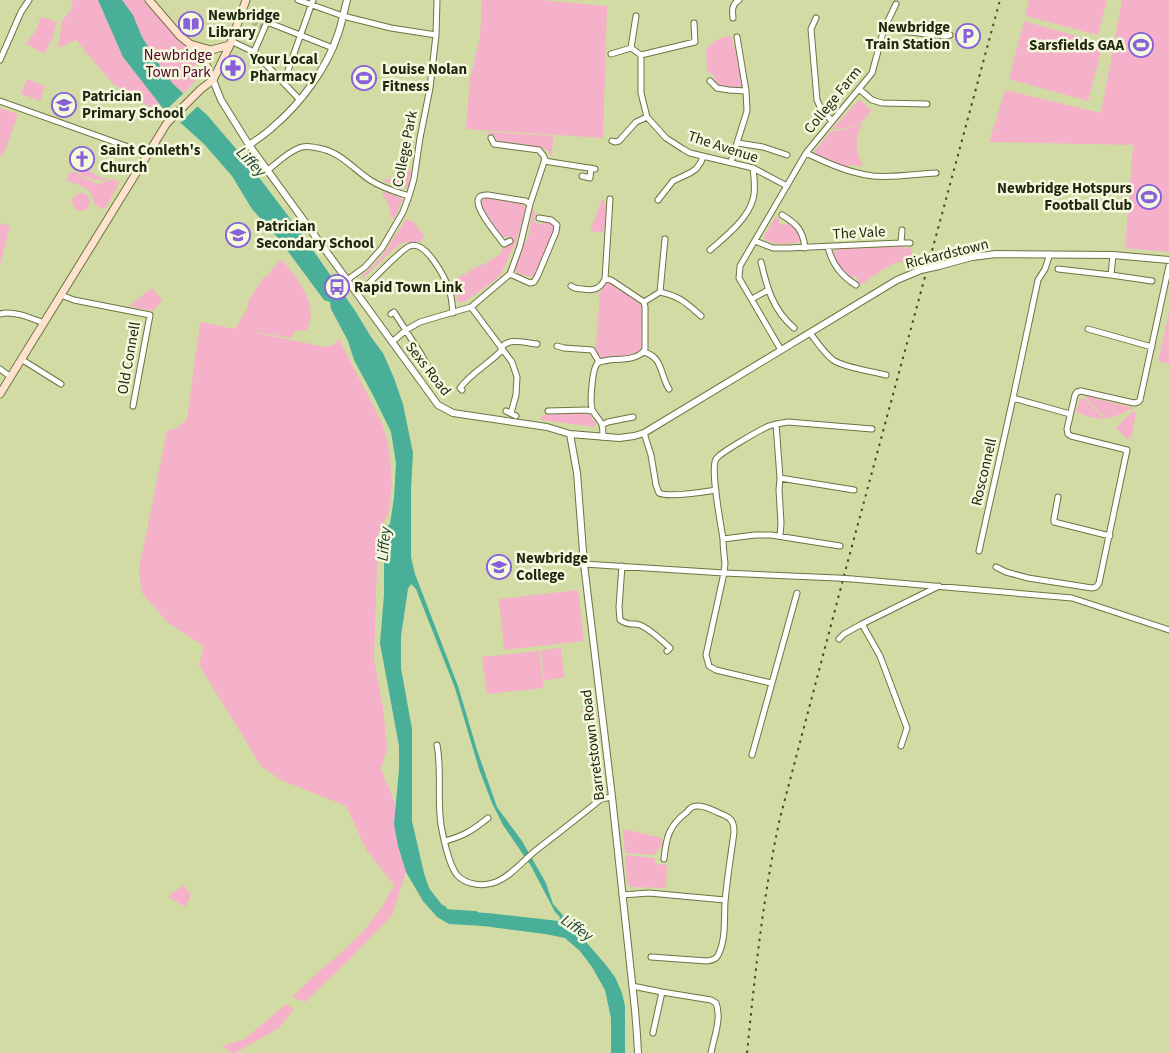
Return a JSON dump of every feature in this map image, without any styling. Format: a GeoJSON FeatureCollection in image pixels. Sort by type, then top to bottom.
{"type":"FeatureCollection","features":[{"type":"Feature","properties":{"kind":"main road"},"geometry":{"type":"LineString","coordinates":[[149,0],[205,62],[213,80]]}},
{"type":"Feature","properties":{"kind":"main road"},"geometry":{"type":"LineString","coordinates":[[0,394],[167,123],[201,89],[213,80],[243,18],[246,0]]}},
{"type":"Feature","properties":{"kind":"main road"},"geometry":{"type":"LineString","coordinates":[[190,44],[211,50],[231,43]]}},
{"type":"Feature","properties":{"kind":"street"},"geometry":{"type":"LineString","coordinates":[[0,60],[21,12],[29,0]]}},
{"type":"Feature","properties":{"kind":"street"},"geometry":{"type":"LineString","coordinates":[[298,0],[312,2],[343,16],[391,28],[436,35]]}},
{"type":"Feature","properties":{"kind":"street"},"geometry":{"type":"LineString","coordinates":[[249,145],[273,128],[300,100],[318,74],[333,48],[347,0]]}},
{"type":"Feature","properties":{"kind":"street","name":"College Park"},"geometry":{"type":"LineString","coordinates":[[347,280],[365,267],[382,248],[403,212],[409,196],[414,179],[430,88],[436,35],[437,0]]}},
{"type":"Feature","properties":{"kind":"street"},"geometry":{"type":"LineString","coordinates":[[733,18],[732,9],[739,0]]}},
{"type":"Feature","properties":{"kind":"street"},"geometry":{"type":"LineString","coordinates":[[283,82],[312,2]]}},
{"type":"Feature","properties":{"kind":"street","name":"College Farm"},"geometry":{"type":"LineString","coordinates":[[781,350],[739,278],[740,266],[806,153],[872,73],[884,29],[896,4]]}},
{"type":"Feature","properties":{"kind":"street"},"geometry":{"type":"LineString","coordinates":[[631,48],[636,16]]}},
{"type":"Feature","properties":{"kind":"street"},"geometry":{"type":"LineString","coordinates":[[816,18],[811,29],[817,100],[821,109],[832,121]]}},
{"type":"Feature","properties":{"kind":"street"},"geometry":{"type":"LineString","coordinates":[[254,52],[263,27],[267,22],[333,48]]}},
{"type":"Feature","properties":{"kind":"street"},"geometry":{"type":"LineString","coordinates":[[631,48],[641,55],[695,42],[694,23]]}},
{"type":"Feature","properties":{"kind":"street"},"geometry":{"type":"LineString","coordinates":[[884,29],[950,35]]}},
{"type":"Feature","properties":{"kind":"street"},"geometry":{"type":"LineString","coordinates":[[731,162],[747,111],[746,91],[737,37]]}},
{"type":"Feature","properties":{"kind":"street"},"geometry":{"type":"LineString","coordinates":[[0,43],[6,45]]}},
{"type":"Feature","properties":{"kind":"street"},"geometry":{"type":"LineString","coordinates":[[231,43],[254,52],[300,100]]}},
{"type":"Feature","properties":{"kind":"street"},"geometry":{"type":"LineString","coordinates":[[611,54],[631,48]]}},
{"type":"Feature","properties":{"kind":"street","name":"The Avenue"},"geometry":{"type":"LineString","coordinates":[[641,55],[640,93],[647,117],[666,138],[683,149],[703,156],[754,168],[787,186]]}},
{"type":"Feature","properties":{"kind":"street","name":"Sexs Road"},"geometry":{"type":"LineString","coordinates":[[213,80],[221,100],[249,145],[438,405],[453,413],[546,427],[570,434],[619,438],[634,436],[644,433],[781,350]]}},
{"type":"Feature","properties":{"kind":"street"},"geometry":{"type":"LineString","coordinates":[[710,81],[717,88],[746,91]]}},
{"type":"Feature","properties":{"kind":"street"},"geometry":{"type":"LineString","coordinates":[[858,90],[872,100],[882,103],[927,104]]}},
{"type":"Feature","properties":{"kind":"street"},"geometry":{"type":"LineString","coordinates":[[0,101],[148,154]]}},
{"type":"Feature","properties":{"kind":"street"},"geometry":{"type":"LineString","coordinates":[[612,141],[619,141],[636,122],[647,117]]}},
{"type":"Feature","properties":{"kind":"street"},"geometry":{"type":"LineString","coordinates":[[392,342],[406,330],[420,322],[471,307],[510,274],[545,159],[544,155],[538,150],[494,144],[490,138]]}},
{"type":"Feature","properties":{"kind":"street"},"geometry":{"type":"LineString","coordinates":[[738,143],[762,147],[787,155]]}},
{"type":"Feature","properties":{"kind":"street"},"geometry":{"type":"LineString","coordinates":[[268,170],[292,152],[307,146],[328,150],[342,157],[370,180],[387,189],[409,196]]}},
{"type":"Feature","properties":{"kind":"street","name":"College Farm"},"geometry":{"type":"LineString","coordinates":[[806,153],[848,171],[873,176],[936,173]]}},
{"type":"Feature","properties":{"kind":"street"},"geometry":{"type":"LineString","coordinates":[[658,200],[673,180],[696,169],[703,156]]}},
{"type":"Feature","properties":{"kind":"street"},"geometry":{"type":"LineString","coordinates":[[544,161],[593,168],[592,178],[582,176]]}},
{"type":"Feature","properties":{"kind":"street"},"geometry":{"type":"LineString","coordinates":[[710,250],[728,234],[750,208],[754,197],[754,168]]}},
{"type":"Feature","properties":{"kind":"street"},"geometry":{"type":"LineString","coordinates":[[510,241],[504,244],[478,210],[480,197],[488,195],[525,201],[530,204]]}},
{"type":"Feature","properties":{"kind":"street"},"geometry":{"type":"LineString","coordinates":[[571,286],[590,291],[601,286],[605,279],[610,199]]}},
{"type":"Feature","properties":{"kind":"street"},"geometry":{"type":"LineString","coordinates":[[782,215],[801,230],[805,248]]}},
{"type":"Feature","properties":{"kind":"street"},"geometry":{"type":"LineString","coordinates":[[510,274],[530,284],[534,282],[538,275],[556,232],[556,225],[551,220],[539,218]]}},
{"type":"Feature","properties":{"kind":"street","name":"The Vale"},"geometry":{"type":"LineString","coordinates":[[755,241],[773,248],[901,243],[902,230]]}},
{"type":"Feature","properties":{"kind":"street"},"geometry":{"type":"LineString","coordinates":[[660,292],[666,239]]}},
{"type":"Feature","properties":{"kind":"street"},"geometry":{"type":"LineString","coordinates":[[901,243],[910,243]]}},
{"type":"Feature","properties":{"kind":"street"},"geometry":{"type":"LineString","coordinates":[[367,285],[373,275],[409,246],[415,245],[430,254],[445,279],[450,291],[453,312]]}},
{"type":"Feature","properties":{"kind":"street"},"geometry":{"type":"LineString","coordinates":[[828,246],[833,262],[839,272],[856,285]]}},
{"type":"Feature","properties":{"kind":"street","name":"Rickardstown"},"geometry":{"type":"LineString","coordinates":[[781,350],[897,280],[921,270],[972,257],[1021,253],[1113,255],[1169,260]]}},
{"type":"Feature","properties":{"kind":"street","name":"Rosconnell"},"geometry":{"type":"LineString","coordinates":[[979,551],[1014,398],[1038,280],[1050,254]]}},
{"type":"Feature","properties":{"kind":"street"},"geometry":{"type":"LineString","coordinates":[[1111,275],[1113,255]]}},
{"type":"Feature","properties":{"kind":"street"},"geometry":{"type":"LineString","coordinates":[[761,262],[768,290],[774,303],[786,321],[794,328]]}},
{"type":"Feature","properties":{"kind":"street"},"geometry":{"type":"LineString","coordinates":[[996,567],[1028,578],[1092,588],[1096,587],[1099,583],[1128,450],[1071,436],[1068,434],[1067,429],[1070,414],[1075,395],[1080,391],[1134,403],[1140,400],[1169,266]]}},
{"type":"Feature","properties":{"kind":"street"},"geometry":{"type":"LineString","coordinates":[[1058,269],[1152,281]]}},
{"type":"Feature","properties":{"kind":"street"},"geometry":{"type":"LineString","coordinates":[[604,437],[602,425],[592,411],[591,403],[596,364],[637,356],[645,349],[644,302],[611,280],[605,279]]}},
{"type":"Feature","properties":{"kind":"street"},"geometry":{"type":"LineString","coordinates":[[752,300],[768,290]]}},
{"type":"Feature","properties":{"kind":"street"},"geometry":{"type":"LineString","coordinates":[[644,302],[660,292],[673,295],[701,316]]}},
{"type":"Feature","properties":{"kind":"street","name":"Old Connell"},"geometry":{"type":"LineString","coordinates":[[61,295],[74,300],[150,315],[133,406]]}},
{"type":"Feature","properties":{"kind":"street"},"geometry":{"type":"LineString","coordinates":[[471,307],[512,362],[517,378],[516,395],[511,414]]}},
{"type":"Feature","properties":{"kind":"street"},"geometry":{"type":"LineString","coordinates":[[391,314],[394,312],[426,366]]}},
{"type":"Feature","properties":{"kind":"street"},"geometry":{"type":"LineString","coordinates":[[0,314],[19,315],[44,323]]}},
{"type":"Feature","properties":{"kind":"street"},"geometry":{"type":"LineString","coordinates":[[1088,329],[1152,347]]}},
{"type":"Feature","properties":{"kind":"street"},"geometry":{"type":"LineString","coordinates":[[810,333],[834,361],[843,365],[886,375]]}},
{"type":"Feature","properties":{"kind":"street"},"geometry":{"type":"LineString","coordinates":[[462,390],[460,388],[466,379],[493,359],[502,349],[503,344],[512,342],[520,345],[537,344]]}},
{"type":"Feature","properties":{"kind":"street"},"geometry":{"type":"LineString","coordinates":[[557,346],[592,350],[599,362]]}},
{"type":"Feature","properties":{"kind":"street"},"geometry":{"type":"LineString","coordinates":[[643,352],[654,356],[660,364],[669,388]]}},
{"type":"Feature","properties":{"kind":"street"},"geometry":{"type":"LineString","coordinates":[[22,359],[61,384]]}},
{"type":"Feature","properties":{"kind":"street"},"geometry":{"type":"LineString","coordinates":[[0,370],[11,377]]}},
{"type":"Feature","properties":{"kind":"street"},"geometry":{"type":"LineString","coordinates":[[1014,398],[1070,414]]}},
{"type":"Feature","properties":{"kind":"street"},"geometry":{"type":"LineString","coordinates":[[548,411],[592,411]]}},
{"type":"Feature","properties":{"kind":"street"},"geometry":{"type":"LineString","coordinates":[[602,425],[633,416]]}},
{"type":"Feature","properties":{"kind":"street"},"geometry":{"type":"LineString","coordinates":[[771,683],[716,670],[709,666],[706,655],[724,573],[715,461],[749,437],[776,424],[788,422],[872,429]]}},
{"type":"Feature","properties":{"kind":"street"},"geometry":{"type":"LineString","coordinates":[[776,424],[780,478],[780,536]]}},
{"type":"Feature","properties":{"kind":"street"},"geometry":{"type":"LineString","coordinates":[[644,433],[659,493],[670,495],[716,490]]}},
{"type":"Feature","properties":{"kind":"street","name":"Barretstown Road"},"geometry":{"type":"LineString","coordinates":[[570,434],[577,473],[584,564],[612,797],[638,1053]]}},
{"type":"Feature","properties":{"kind":"street"},"geometry":{"type":"LineString","coordinates":[[780,478],[854,490]]}},
{"type":"Feature","properties":{"kind":"street"},"geometry":{"type":"LineString","coordinates":[[1058,498],[1054,522],[1110,536]]}},
{"type":"Feature","properties":{"kind":"street"},"geometry":{"type":"LineString","coordinates":[[722,539],[755,535],[780,536],[840,546]]}},
{"type":"Feature","properties":{"kind":"street"},"geometry":{"type":"LineString","coordinates":[[584,564],[852,579],[1072,598],[1169,630]]}},
{"type":"Feature","properties":{"kind":"street"},"geometry":{"type":"LineString","coordinates":[[622,566],[620,620],[627,624],[640,625],[652,632],[670,648],[666,651]]}},
{"type":"Feature","properties":{"kind":"street"},"geometry":{"type":"LineString","coordinates":[[839,639],[862,624],[940,586]]}},
{"type":"Feature","properties":{"kind":"street"},"geometry":{"type":"LineString","coordinates":[[752,755],[797,593]]}},
{"type":"Feature","properties":{"kind":"street"},"geometry":{"type":"LineString","coordinates":[[862,624],[880,656],[907,728],[901,746]]}},
{"type":"Feature","properties":{"kind":"street"},"geometry":{"type":"LineString","coordinates":[[438,745],[441,824],[452,866],[458,876],[468,882],[481,885],[496,882],[510,874],[601,799],[612,797]]}},
{"type":"Feature","properties":{"kind":"street"},"geometry":{"type":"LineString","coordinates":[[651,957],[707,961],[714,960],[718,956],[723,941],[725,900],[734,824],[727,816],[706,807],[697,806],[692,808],[675,822],[670,830],[666,840],[664,859]]}},
{"type":"Feature","properties":{"kind":"street"},"geometry":{"type":"LineString","coordinates":[[445,841],[464,835],[488,818]]}},
{"type":"Feature","properties":{"kind":"street"},"geometry":{"type":"LineString","coordinates":[[622,895],[649,893],[725,900]]}},
{"type":"Feature","properties":{"kind":"street"},"geometry":{"type":"LineString","coordinates":[[632,986],[716,1002],[718,1020],[711,1053]]}},
{"type":"Feature","properties":{"kind":"street"},"geometry":{"type":"LineString","coordinates":[[653,1033],[662,992]]}},
{"type":"Feature","properties":{"kind":"green space"},"geometry":{"type":"Polygon","coordinates":[[[71,0],[98,0],[124,59],[160,104],[156,111],[112,83],[76,40],[58,48],[62,21],[73,7],[71,0]]]}},
{"type":"Feature","properties":{"kind":"green space","name":"Newbridge Town Park"},"geometry":{"type":"Polygon","coordinates":[[[121,0],[145,0],[199,62],[195,65],[195,68],[199,73],[199,77],[184,93],[173,84],[164,72],[142,37],[133,15],[121,0]]]}},
{"type":"Feature","properties":{"kind":"green space"},"geometry":{"type":"Polygon","coordinates":[[[482,0],[541,0],[607,6],[603,138],[466,129],[470,79],[480,37],[482,0]]]}},
{"type":"Feature","properties":{"kind":"green space"},"geometry":{"type":"Polygon","coordinates":[[[1029,0],[1107,0],[1098,35],[1025,16],[1029,0]]]}},
{"type":"Feature","properties":{"kind":"green space","name":"Sarsfields GAA"},"geometry":{"type":"Polygon","coordinates":[[[1122,0],[1169,0],[1169,252],[1125,248],[1133,145],[989,142],[1005,90],[1101,113],[1122,0]]]}},
{"type":"Feature","properties":{"kind":"green space"},"geometry":{"type":"Polygon","coordinates":[[[41,17],[57,22],[52,39],[44,54],[26,44],[36,30],[41,17]]]}},
{"type":"Feature","properties":{"kind":"green space"},"geometry":{"type":"Polygon","coordinates":[[[1024,21],[1103,44],[1088,101],[1009,79],[1024,21]]]}},
{"type":"Feature","properties":{"kind":"green space"},"geometry":{"type":"Polygon","coordinates":[[[729,36],[732,37],[734,47],[737,49],[742,88],[719,86],[715,84],[714,75],[707,72],[706,50],[716,40],[729,36]]]}},
{"type":"Feature","properties":{"kind":"green space"},"geometry":{"type":"Polygon","coordinates":[[[27,79],[45,86],[40,101],[21,94],[27,79]]]}},
{"type":"Feature","properties":{"kind":"green space"},"geometry":{"type":"Polygon","coordinates":[[[859,100],[872,110],[864,120],[849,127],[832,129],[859,100]]]}},
{"type":"Feature","properties":{"kind":"green space"},"geometry":{"type":"Polygon","coordinates":[[[0,108],[18,114],[3,156],[0,155],[0,108]]]}},
{"type":"Feature","properties":{"kind":"green space"},"geometry":{"type":"Polygon","coordinates":[[[863,123],[858,135],[857,145],[863,166],[849,165],[848,170],[821,159],[813,153],[831,131],[843,130],[863,123]]]}},
{"type":"Feature","properties":{"kind":"green space"},"geometry":{"type":"Polygon","coordinates":[[[487,132],[554,136],[551,158],[549,152],[545,149],[501,142],[494,135],[487,134],[487,132]]]}},
{"type":"Feature","properties":{"kind":"green space"},"geometry":{"type":"Polygon","coordinates":[[[409,167],[411,173],[408,189],[382,181],[383,179],[398,177],[409,167]]]}},
{"type":"Feature","properties":{"kind":"green space"},"geometry":{"type":"Polygon","coordinates":[[[85,169],[102,178],[109,178],[101,181],[88,178],[79,172],[85,169]]]}},
{"type":"Feature","properties":{"kind":"green space"},"geometry":{"type":"Polygon","coordinates":[[[70,172],[76,172],[96,185],[112,179],[120,182],[105,208],[102,209],[94,203],[93,197],[88,190],[66,180],[70,172]]]}},
{"type":"Feature","properties":{"kind":"green space"},"geometry":{"type":"Polygon","coordinates":[[[383,191],[403,199],[394,219],[391,218],[386,199],[382,193],[383,191]]]}},
{"type":"Feature","properties":{"kind":"green space"},"geometry":{"type":"Polygon","coordinates":[[[81,193],[87,196],[90,202],[87,208],[81,211],[75,208],[72,202],[75,196],[81,193]]]}},
{"type":"Feature","properties":{"kind":"green space"},"geometry":{"type":"Polygon","coordinates":[[[483,198],[517,202],[526,207],[516,242],[501,274],[464,302],[457,302],[456,291],[451,282],[483,265],[503,252],[500,250],[513,242],[508,236],[500,236],[481,209],[483,198]]]}},
{"type":"Feature","properties":{"kind":"green space"},"geometry":{"type":"Polygon","coordinates":[[[602,199],[607,205],[604,233],[590,231],[602,199]]]}},
{"type":"Feature","properties":{"kind":"green space"},"geometry":{"type":"Polygon","coordinates":[[[532,210],[535,211],[534,222],[541,225],[545,220],[552,223],[554,231],[535,275],[532,277],[517,273],[514,267],[529,234],[532,210]]]}},
{"type":"Feature","properties":{"kind":"green space"},"geometry":{"type":"Polygon","coordinates":[[[776,216],[779,219],[779,223],[783,225],[791,224],[796,227],[800,234],[800,242],[785,244],[767,241],[763,238],[776,216]]]}},
{"type":"Feature","properties":{"kind":"green space"},"geometry":{"type":"Polygon","coordinates":[[[406,219],[414,222],[424,236],[421,242],[404,242],[361,280],[362,276],[382,256],[406,219]]]}},
{"type":"Feature","properties":{"kind":"green space"},"geometry":{"type":"Polygon","coordinates":[[[0,223],[10,226],[0,265],[0,223]]]}},
{"type":"Feature","properties":{"kind":"green space"},"geometry":{"type":"Polygon","coordinates":[[[903,246],[905,249],[911,247],[913,259],[895,263],[885,268],[859,286],[856,282],[858,278],[854,276],[851,279],[842,272],[835,261],[833,253],[837,249],[903,246]]]}},
{"type":"Feature","properties":{"kind":"green space"},"geometry":{"type":"Polygon","coordinates":[[[281,259],[299,282],[308,301],[311,311],[307,330],[295,331],[292,338],[247,331],[325,347],[334,345],[339,339],[382,423],[389,447],[392,482],[389,511],[378,535],[374,659],[383,708],[387,748],[381,769],[396,806],[394,824],[406,872],[392,915],[305,1002],[292,997],[365,929],[382,907],[394,885],[367,851],[346,806],[281,780],[261,766],[199,665],[204,646],[168,623],[142,593],[139,569],[167,431],[176,428],[187,420],[200,322],[235,329],[247,309],[249,300],[263,278],[267,276],[281,259]]]}},
{"type":"Feature","properties":{"kind":"green space"},"geometry":{"type":"Polygon","coordinates":[[[608,281],[640,304],[642,308],[641,350],[636,354],[602,359],[594,349],[596,346],[600,292],[608,281]]]}},
{"type":"Feature","properties":{"kind":"green space"},"geometry":{"type":"Polygon","coordinates":[[[152,288],[162,300],[153,311],[129,306],[152,288]]]}},
{"type":"Feature","properties":{"kind":"green space"},"geometry":{"type":"Polygon","coordinates":[[[1169,312],[1169,364],[1158,361],[1169,312]]]}},
{"type":"Feature","properties":{"kind":"green space"},"geometry":{"type":"Polygon","coordinates":[[[1086,396],[1134,408],[1106,419],[1086,396]]]}},
{"type":"Feature","properties":{"kind":"green space"},"geometry":{"type":"Polygon","coordinates":[[[1080,398],[1085,399],[1104,419],[1076,412],[1080,398]]]}},
{"type":"Feature","properties":{"kind":"green space"},"geometry":{"type":"Polygon","coordinates":[[[1133,411],[1136,413],[1131,438],[1127,439],[1116,428],[1133,411]]]}},
{"type":"Feature","properties":{"kind":"green space"},"geometry":{"type":"Polygon","coordinates":[[[587,412],[592,417],[596,427],[541,420],[541,415],[587,412]]]}},
{"type":"Feature","properties":{"kind":"green space"},"geometry":{"type":"Polygon","coordinates":[[[578,590],[584,641],[504,650],[499,599],[578,590]]]}},
{"type":"Feature","properties":{"kind":"green space"},"geometry":{"type":"Polygon","coordinates":[[[561,648],[564,678],[544,680],[541,650],[561,648]]]}},
{"type":"Feature","properties":{"kind":"green space"},"geometry":{"type":"Polygon","coordinates":[[[539,651],[544,688],[487,694],[482,657],[539,651]]]}},
{"type":"Feature","properties":{"kind":"green space"},"geometry":{"type":"Polygon","coordinates":[[[595,706],[597,716],[583,719],[581,710],[595,706]]]}},
{"type":"Feature","properties":{"kind":"green space"},"geometry":{"type":"Polygon","coordinates":[[[623,829],[662,838],[661,847],[657,850],[656,855],[625,853],[623,829]]]}},
{"type":"Feature","properties":{"kind":"green space"},"geometry":{"type":"Polygon","coordinates":[[[625,855],[655,858],[657,864],[667,865],[666,888],[631,887],[627,883],[625,855]]]}},
{"type":"Feature","properties":{"kind":"green space"},"geometry":{"type":"Polygon","coordinates":[[[183,885],[191,894],[186,907],[168,897],[183,885]]]}},
{"type":"Feature","properties":{"kind":"green space"},"geometry":{"type":"Polygon","coordinates":[[[286,1004],[294,1009],[279,1028],[235,1053],[222,1046],[245,1039],[286,1004]]]}},
{"type":"Feature","properties":{"kind":"water"},"geometry":{"type":"Polygon","coordinates":[[[98,0],[122,0],[133,15],[142,37],[164,72],[173,84],[208,116],[249,164],[301,233],[383,353],[403,404],[413,453],[411,557],[415,574],[458,686],[477,750],[497,807],[522,841],[546,883],[553,904],[615,977],[625,1006],[625,1053],[611,1053],[611,1018],[605,990],[580,951],[565,938],[483,926],[449,924],[437,917],[423,901],[406,872],[394,824],[399,746],[380,643],[384,595],[384,529],[390,524],[396,463],[391,432],[354,360],[348,341],[331,309],[330,302],[324,300],[278,238],[252,209],[232,176],[204,144],[165,111],[123,57],[98,0]],[[411,584],[408,589],[401,636],[401,668],[412,729],[412,821],[429,888],[442,905],[455,917],[470,912],[559,921],[560,917],[555,912],[531,866],[503,825],[492,803],[479,769],[455,688],[416,589],[411,584]]]}},
{"type":"Feature","properties":{"kind":"pier"},"geometry":{"type":"Polygon","coordinates":[[[186,91],[200,104],[179,124],[161,110],[165,111],[186,91]]]}},
{"type":"Feature","properties":{"kind":"waterway","name":"Liffey"},"geometry":{"type":"LineString","coordinates":[[442,910],[444,914],[475,916]]}},
{"type":"Feature","properties":{"kind":"tunnel"},"geometry":{"type":"LineString","coordinates":[[246,19],[262,27]]}},
{"type":"Feature","properties":{"kind":"railway"},"geometry":{"type":"LineString","coordinates":[[747,1053],[764,906],[780,818],[1000,0]]}},
{"type":"Feature","properties":{"kind":"place","name":"Newbridge Library"},"geometry":{"type":"Point","coordinates":[191,24]}},
{"type":"Feature","properties":{"kind":"place","name":"Newbridge Train Station"},"geometry":{"type":"Point","coordinates":[968,36]}},
{"type":"Feature","properties":{"kind":"place","name":"Sarsfields GAA"},"geometry":{"type":"Point","coordinates":[1141,45]}},
{"type":"Feature","properties":{"kind":"place","name":"Your Local Pharmacy"},"geometry":{"type":"Point","coordinates":[233,68]}},
{"type":"Feature","properties":{"kind":"place","name":"Louise Nolan Fitness"},"geometry":{"type":"Point","coordinates":[364,78]}},
{"type":"Feature","properties":{"kind":"place","name":"Patrician Primary School"},"geometry":{"type":"Point","coordinates":[64,105]}},
{"type":"Feature","properties":{"kind":"place","name":"Saint Conleth's Church"},"geometry":{"type":"Point","coordinates":[82,159]}},
{"type":"Feature","properties":{"kind":"place","name":"Newbridge Hotspurs Football Club"},"geometry":{"type":"Point","coordinates":[1149,197]}},
{"type":"Feature","properties":{"kind":"place","name":"Patrician Secondary School"},"geometry":{"type":"Point","coordinates":[238,235]}},
{"type":"Feature","properties":{"kind":"place","name":"Rapid Town Link"},"geometry":{"type":"Point","coordinates":[337,287]}},
{"type":"Feature","properties":{"kind":"place","name":"Newbridge College"},"geometry":{"type":"Point","coordinates":[499,567]}}]}
